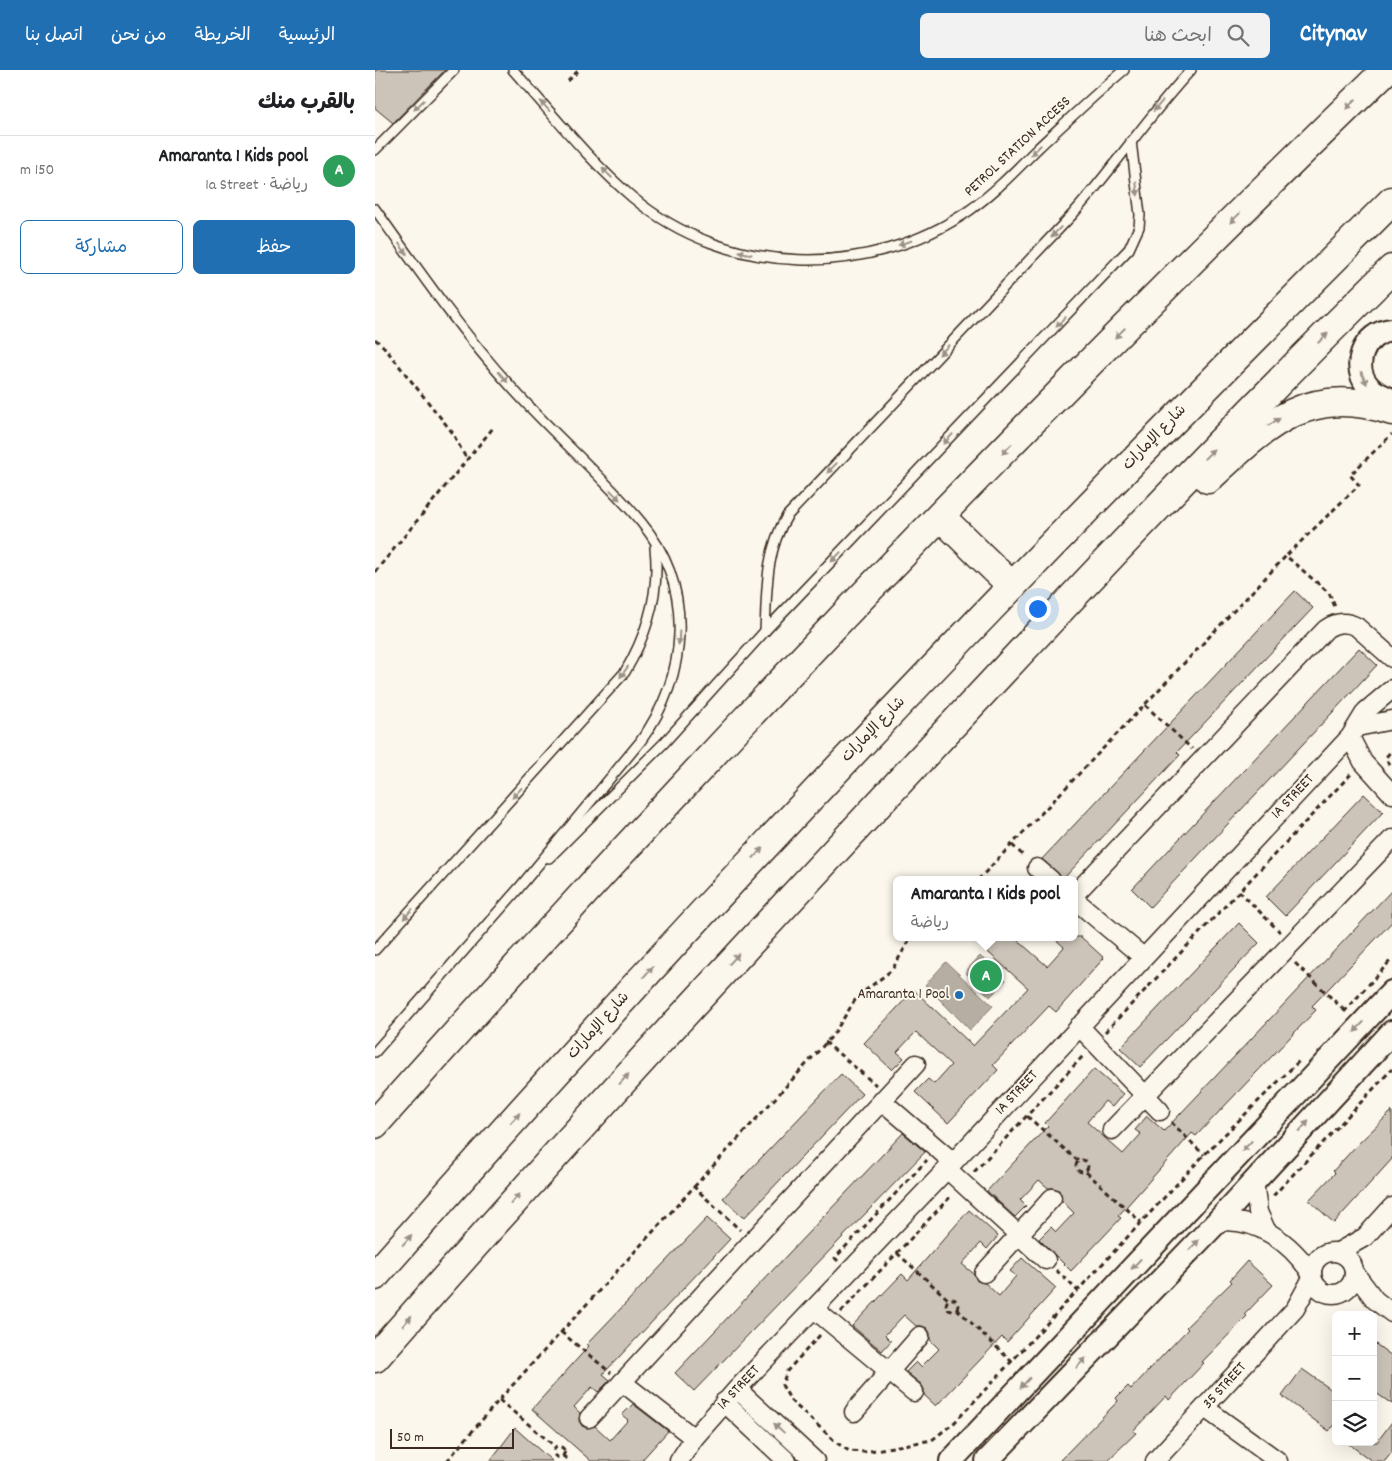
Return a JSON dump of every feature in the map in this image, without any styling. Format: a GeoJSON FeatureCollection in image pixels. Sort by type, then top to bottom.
{"type":"FeatureCollection","features":[{"type":"Feature","properties":{"kind":"highway"},"geometry":{"type":"LineString","coordinates":[[375,1124],[670,802],[941,517],[1233,219],[1386,70]]}},
{"type":"Feature","properties":{"kind":"highway","name":"شارع الإمارات"},"geometry":{"type":"LineString","coordinates":[[375,1276],[705,910],[1156,437],[1392,201]]}},
{"type":"Feature","properties":{"kind":"highway"},"geometry":{"type":"LineString","coordinates":[[375,1358],[656,1044],[1078,590],[1269,392],[1392,269]]}},
{"type":"Feature","properties":{"kind":"highway"},"geometry":{"type":"LineString","coordinates":[[1078,590],[1116,565],[1258,433],[1275,421],[1314,405],[1335,402],[1356,402],[1392,411]]}},
{"type":"Feature","properties":{"kind":"highway"},"geometry":{"type":"LineString","coordinates":[[941,517],[1012,586]]}},
{"type":"Feature","properties":{"kind":"street"},"geometry":{"type":"LineString","coordinates":[[1392,330],[1380,333],[1367,343],[1360,358],[1362,375],[1371,389],[1392,400]]}},
{"type":"Feature","properties":{"kind":"street"},"geometry":{"type":"LineString","coordinates":[[1078,891],[1326,629],[1338,623],[1351,624],[1357,627],[1392,658]]}},
{"type":"Feature","properties":{"kind":"street","name":"1A STREET"},"geometry":{"type":"LineString","coordinates":[[679,1461],[694,1438],[724,1402],[950,1165],[1353,732],[1367,711],[1392,689]]}},
{"type":"Feature","properties":{"kind":"street"},"geometry":{"type":"LineString","coordinates":[[1392,720],[1353,732],[1363,762],[1392,794]]}},
{"type":"Feature","properties":{"kind":"street"},"geometry":{"type":"LineString","coordinates":[[1112,1130],[1392,839]]}},
{"type":"Feature","properties":{"kind":"street"},"geometry":{"type":"LineString","coordinates":[[1037,868],[1046,876]]}},
{"type":"Feature","properties":{"kind":"street"},"geometry":{"type":"LineString","coordinates":[[1078,903],[1143,957]]}},
{"type":"Feature","properties":{"kind":"street"},"geometry":{"type":"LineString","coordinates":[[951,1461],[1392,992]]}},
{"type":"Feature","properties":{"kind":"street"},"geometry":{"type":"LineString","coordinates":[[1079,1026],[1160,1111]]}},
{"type":"Feature","properties":{"kind":"street"},"geometry":{"type":"LineString","coordinates":[[987,1461],[1217,1222],[1392,1032]]}},
{"type":"Feature","properties":{"kind":"street"},"geometry":{"type":"LineString","coordinates":[[589,1418],[915,1064]]}},
{"type":"Feature","properties":{"kind":"street"},"geometry":{"type":"LineString","coordinates":[[885,1097],[950,1165],[963,1184],[1046,1260]]}},
{"type":"Feature","properties":{"kind":"street"},"geometry":{"type":"LineString","coordinates":[[1254,1181],[1259,1212],[1266,1230]]}},
{"type":"Feature","properties":{"kind":"street"},"geometry":{"type":"LineString","coordinates":[[984,1273],[1052,1198]]}},
{"type":"Feature","properties":{"kind":"street"},"geometry":{"type":"LineString","coordinates":[[1295,1309],[1312,1277],[1314,1263],[1365,1237],[1392,1207]]}},
{"type":"Feature","properties":{"kind":"street"},"geometry":{"type":"LineString","coordinates":[[1217,1222],[1242,1222],[1266,1230],[1293,1251],[1315,1284],[1333,1292],[1358,1294],[1375,1300]]}},
{"type":"Feature","properties":{"kind":"street"},"geometry":{"type":"LineString","coordinates":[[1295,1309],[1351,1284],[1365,1237]]}},
{"type":"Feature","properties":{"kind":"street"},"geometry":{"type":"LineString","coordinates":[[1293,1251],[1307,1254],[1331,1253],[1348,1258],[1375,1300],[1392,1313]]}},
{"type":"Feature","properties":{"kind":"street"},"geometry":{"type":"LineString","coordinates":[[813,1308],[914,1392]]}},
{"type":"Feature","properties":{"kind":"street","name":"35 STREET"},"geometry":{"type":"LineString","coordinates":[[1155,1461],[1295,1309]]}},
{"type":"Feature","properties":{"kind":"street"},"geometry":{"type":"LineString","coordinates":[[854,1412],[919,1336]]}},
{"type":"Feature","properties":{"kind":"street"},"geometry":{"type":"LineString","coordinates":[[622,1382],[694,1438]]}},
{"type":"Feature","properties":{"kind":"street"},"geometry":{"type":"LineString","coordinates":[[737,1389],[815,1461]]}},
{"type":"Feature","properties":{"kind":"street"},"geometry":{"type":"LineString","coordinates":[[724,1402],[787,1461]]}},
{"type":"Feature","properties":{"kind":"street"},"geometry":{"type":"LineString","coordinates":[[1205,1408],[1279,1461]]}},
{"type":"Feature","properties":{"kind":"lane"},"geometry":{"type":"LineString","coordinates":[[376,147],[454,70]]}},
{"type":"Feature","properties":{"kind":"lane","name":"PETROL STATION ACCESS"},"geometry":{"type":"LineString","coordinates":[[513,70],[577,141],[633,197],[690,234],[745,254],[778,259],[812,261],[878,252],[911,242],[970,210],[996,189],[1069,118],[1124,70]]}},
{"type":"Feature","properties":{"kind":"lane"},"geometry":{"type":"LineString","coordinates":[[765,631],[769,559],[779,529],[787,516],[1072,215],[1114,166],[1149,117],[1191,70]]}},
{"type":"Feature","properties":{"kind":"lane"},"geometry":{"type":"LineString","coordinates":[[519,888],[664,743],[765,631],[1129,249],[1139,227],[1140,215],[1131,141]]}},
{"type":"Feature","properties":{"kind":"lane"},"geometry":{"type":"LineString","coordinates":[[375,209],[442,303],[489,362],[636,517],[655,542],[673,586],[680,633],[673,680],[665,702],[640,742],[519,888],[375,1052]]}},
{"type":"Feature","properties":{"kind":"lane"},"geometry":{"type":"LineString","coordinates":[[375,950],[625,672],[643,638],[652,610],[656,581],[655,542]]}},
{"type":"Feature","properties":{"kind":"path"},"geometry":{"type":"LineString","coordinates":[[568,81],[579,70]]}},
{"type":"Feature","properties":{"kind":"path"},"geometry":{"type":"LineString","coordinates":[[375,339],[452,432],[467,460]]}},
{"type":"Feature","properties":{"kind":"path"},"geometry":{"type":"LineString","coordinates":[[375,572],[493,428]]}},
{"type":"Feature","properties":{"kind":"path"},"geometry":{"type":"LineString","coordinates":[[982,876],[1286,556],[1359,485],[1350,475],[1392,434]]}},
{"type":"Feature","properties":{"kind":"path"},"geometry":{"type":"LineString","coordinates":[[1286,556],[1329,593],[1335,604],[1338,623]]}},
{"type":"Feature","properties":{"kind":"path"},"geometry":{"type":"LineString","coordinates":[[1145,705],[1203,758]]}},
{"type":"Feature","properties":{"kind":"path"},"geometry":{"type":"LineString","coordinates":[[1392,750],[1386,757],[1392,771]]}},
{"type":"Feature","properties":{"kind":"path"},"geometry":{"type":"LineString","coordinates":[[1302,1057],[1204,1155],[1012,1362],[955,1422],[936,1438],[864,1452],[849,1451],[842,1448],[791,1401],[782,1385],[787,1371],[1095,1043],[1363,762]]}},
{"type":"Feature","properties":{"kind":"path"},"geometry":{"type":"LineString","coordinates":[[1239,891],[1345,1011]]}},
{"type":"Feature","properties":{"kind":"path"},"geometry":{"type":"LineString","coordinates":[[447,1461],[499,1400],[840,1027],[857,997],[892,970],[909,941]]}},
{"type":"Feature","properties":{"kind":"path"},"geometry":{"type":"LineString","coordinates":[[1339,1017],[1392,959]]}},
{"type":"Feature","properties":{"kind":"path"},"geometry":{"type":"LineString","coordinates":[[825,1042],[885,1097]]}},
{"type":"Feature","properties":{"kind":"path"},"geometry":{"type":"LineString","coordinates":[[1271,1202],[1276,1191],[1294,1175],[1392,1069]]}},
{"type":"Feature","properties":{"kind":"path"},"geometry":{"type":"LineString","coordinates":[[1160,1111],[1204,1155]]}},
{"type":"Feature","properties":{"kind":"path"},"geometry":{"type":"LineString","coordinates":[[1027,1116],[1077,1162],[1085,1161],[1088,1168],[1086,1172]]}},
{"type":"Feature","properties":{"kind":"path"},"geometry":{"type":"LineString","coordinates":[[1077,1162],[1075,1165],[1078,1172],[1086,1172],[1141,1222]]}},
{"type":"Feature","properties":{"kind":"path"},"geometry":{"type":"LineString","coordinates":[[693,1186],[752,1241]]}},
{"type":"Feature","properties":{"kind":"path"},"geometry":{"type":"LineString","coordinates":[[897,1253],[949,1300],[952,1299],[957,1302],[957,1309],[1012,1362]]}},
{"type":"Feature","properties":{"kind":"path"},"geometry":{"type":"LineString","coordinates":[[1046,1260],[1077,1290]]}},
{"type":"Feature","properties":{"kind":"path"},"geometry":{"type":"LineString","coordinates":[[949,1300],[946,1307],[953,1311],[957,1309]]}},
{"type":"Feature","properties":{"kind":"path"},"geometry":{"type":"LineString","coordinates":[[561,1332],[622,1382]]}},
{"type":"Feature","properties":{"kind":"path"},"geometry":{"type":"LineString","coordinates":[[499,1400],[556,1447],[563,1448],[563,1456]]}},
{"type":"Feature","properties":{"kind":"path"},"geometry":{"type":"LineString","coordinates":[[556,1447],[553,1453],[554,1456],[561,1458],[563,1456],[570,1461]]}},
{"type":"Feature","properties":{"kind":"shaded area"},"geometry":{"type":"Polygon","coordinates":[[[980,956],[1006,980],[990,997],[965,972],[980,956]]]}},
{"type":"Feature","properties":{"kind":"shaded area","name":"Amaranta 1 Pool"},"geometry":{"type":"Polygon","coordinates":[[[946,962],[993,1006],[970,1030],[925,985],[946,962]]]}},
{"type":"Feature","properties":{"kind":"building"},"geometry":{"type":"Polygon","coordinates":[[[375,70],[445,70],[393,123],[375,108],[375,70]]]}},
{"type":"Feature","properties":{"kind":"building"},"geometry":{"type":"Polygon","coordinates":[[[1295,591],[1313,608],[1177,752],[1180,755],[1066,876],[1060,876],[1042,859],[1295,591]]]}},
{"type":"Feature","properties":{"kind":"building"},"geometry":{"type":"Polygon","coordinates":[[[1359,648],[1377,665],[1150,907],[1132,889],[1359,648]]]}},
{"type":"Feature","properties":{"kind":"building"},"geometry":{"type":"Polygon","coordinates":[[[1364,794],[1383,812],[1285,916],[1266,897],[1364,794]]]}},
{"type":"Feature","properties":{"kind":"building"},"geometry":{"type":"Polygon","coordinates":[[[1392,890],[1392,922],[1312,1006],[1316,1010],[1196,1136],[1192,1133],[1118,1216],[1121,1218],[1071,1271],[1039,1239],[1051,1227],[1056,1232],[1074,1213],[1062,1201],[1059,1190],[1048,1188],[1039,1180],[1020,1200],[1026,1206],[1015,1217],[987,1191],[1048,1126],[1045,1123],[1094,1069],[1123,1094],[1112,1107],[1105,1101],[1087,1122],[1123,1154],[1141,1134],[1135,1130],[1147,1116],[1164,1131],[1392,890]]]}},
{"type":"Feature","properties":{"kind":"building"},"geometry":{"type":"Polygon","coordinates":[[[1239,923],[1259,943],[1140,1067],[1120,1048],[1239,923]]]}},
{"type":"Feature","properties":{"kind":"building"},"geometry":{"type":"Polygon","coordinates":[[[1078,937],[1081,937],[1104,958],[1056,1012],[1049,1006],[993,1065],[998,1070],[948,1123],[915,1092],[928,1079],[934,1084],[951,1065],[916,1032],[897,1052],[904,1058],[892,1070],[864,1043],[914,990],[973,1046],[1028,988],[975,941],[1019,941],[1047,966],[1064,947],[1057,941],[1078,941],[1078,937]]]}},
{"type":"Feature","properties":{"kind":"building"},"geometry":{"type":"Polygon","coordinates":[[[841,1074],[862,1094],[744,1218],[723,1198],[841,1074]]]}},
{"type":"Feature","properties":{"kind":"building"},"geometry":{"type":"Polygon","coordinates":[[[1392,1111],[1392,1159],[1334,1223],[1309,1200],[1335,1173],[1333,1171],[1356,1146],[1392,1111]]]}},
{"type":"Feature","properties":{"kind":"building"},"geometry":{"type":"Polygon","coordinates":[[[903,1133],[925,1152],[694,1391],[675,1373],[903,1133]]]}},
{"type":"Feature","properties":{"kind":"building"},"geometry":{"type":"Polygon","coordinates":[[[969,1210],[998,1236],[987,1249],[981,1243],[962,1264],[974,1274],[977,1281],[985,1283],[999,1296],[1016,1276],[1010,1271],[1022,1258],[1056,1288],[1007,1342],[1002,1337],[936,1406],[924,1395],[924,1389],[921,1384],[906,1372],[916,1362],[921,1367],[939,1349],[930,1340],[930,1333],[927,1328],[916,1326],[904,1315],[885,1335],[891,1341],[882,1351],[852,1326],[902,1274],[908,1280],[969,1210]]]}},
{"type":"Feature","properties":{"kind":"building"},"geometry":{"type":"Polygon","coordinates":[[[707,1218],[730,1239],[603,1374],[610,1380],[598,1392],[592,1387],[574,1407],[580,1413],[579,1421],[582,1426],[587,1428],[595,1426],[610,1440],[628,1420],[622,1415],[633,1404],[668,1431],[641,1461],[591,1461],[532,1409],[589,1346],[587,1344],[707,1218]]]}},
{"type":"Feature","properties":{"kind":"building"},"geometry":{"type":"Polygon","coordinates":[[[1247,1261],[1273,1285],[1245,1314],[1247,1316],[1202,1362],[1204,1363],[1169,1400],[1166,1396],[1133,1431],[1136,1433],[1107,1461],[1059,1461],[1118,1401],[1116,1398],[1128,1386],[1131,1389],[1188,1329],[1186,1327],[1232,1282],[1230,1280],[1247,1261]]]}},
{"type":"Feature","properties":{"kind":"building"},"geometry":{"type":"Polygon","coordinates":[[[1377,1345],[1392,1356],[1392,1404],[1377,1394],[1377,1345]]]}},
{"type":"Feature","properties":{"kind":"building"},"geometry":{"type":"Polygon","coordinates":[[[1302,1369],[1332,1390],[1332,1427],[1329,1431],[1282,1396],[1302,1369]]]}},
{"type":"Feature","properties":{"kind":"building"},"geometry":{"type":"Polygon","coordinates":[[[1392,1422],[1392,1452],[1385,1461],[1372,1461],[1351,1446],[1377,1446],[1377,1442],[1392,1422]]]}},
{"type":"Feature","properties":{"kind":"building"},"geometry":{"type":"Polygon","coordinates":[[[515,1428],[552,1461],[490,1461],[515,1428]]]}},
{"type":"Feature","properties":{"kind":"place","name":"Amaranta 1 Kids pool"},"geometry":{"type":"Point","coordinates":[986,976]}},
{"type":"Feature","properties":{"kind":"place","name":"Amaranta 1 Pool"},"geometry":{"type":"Point","coordinates":[959,995]}}]}
